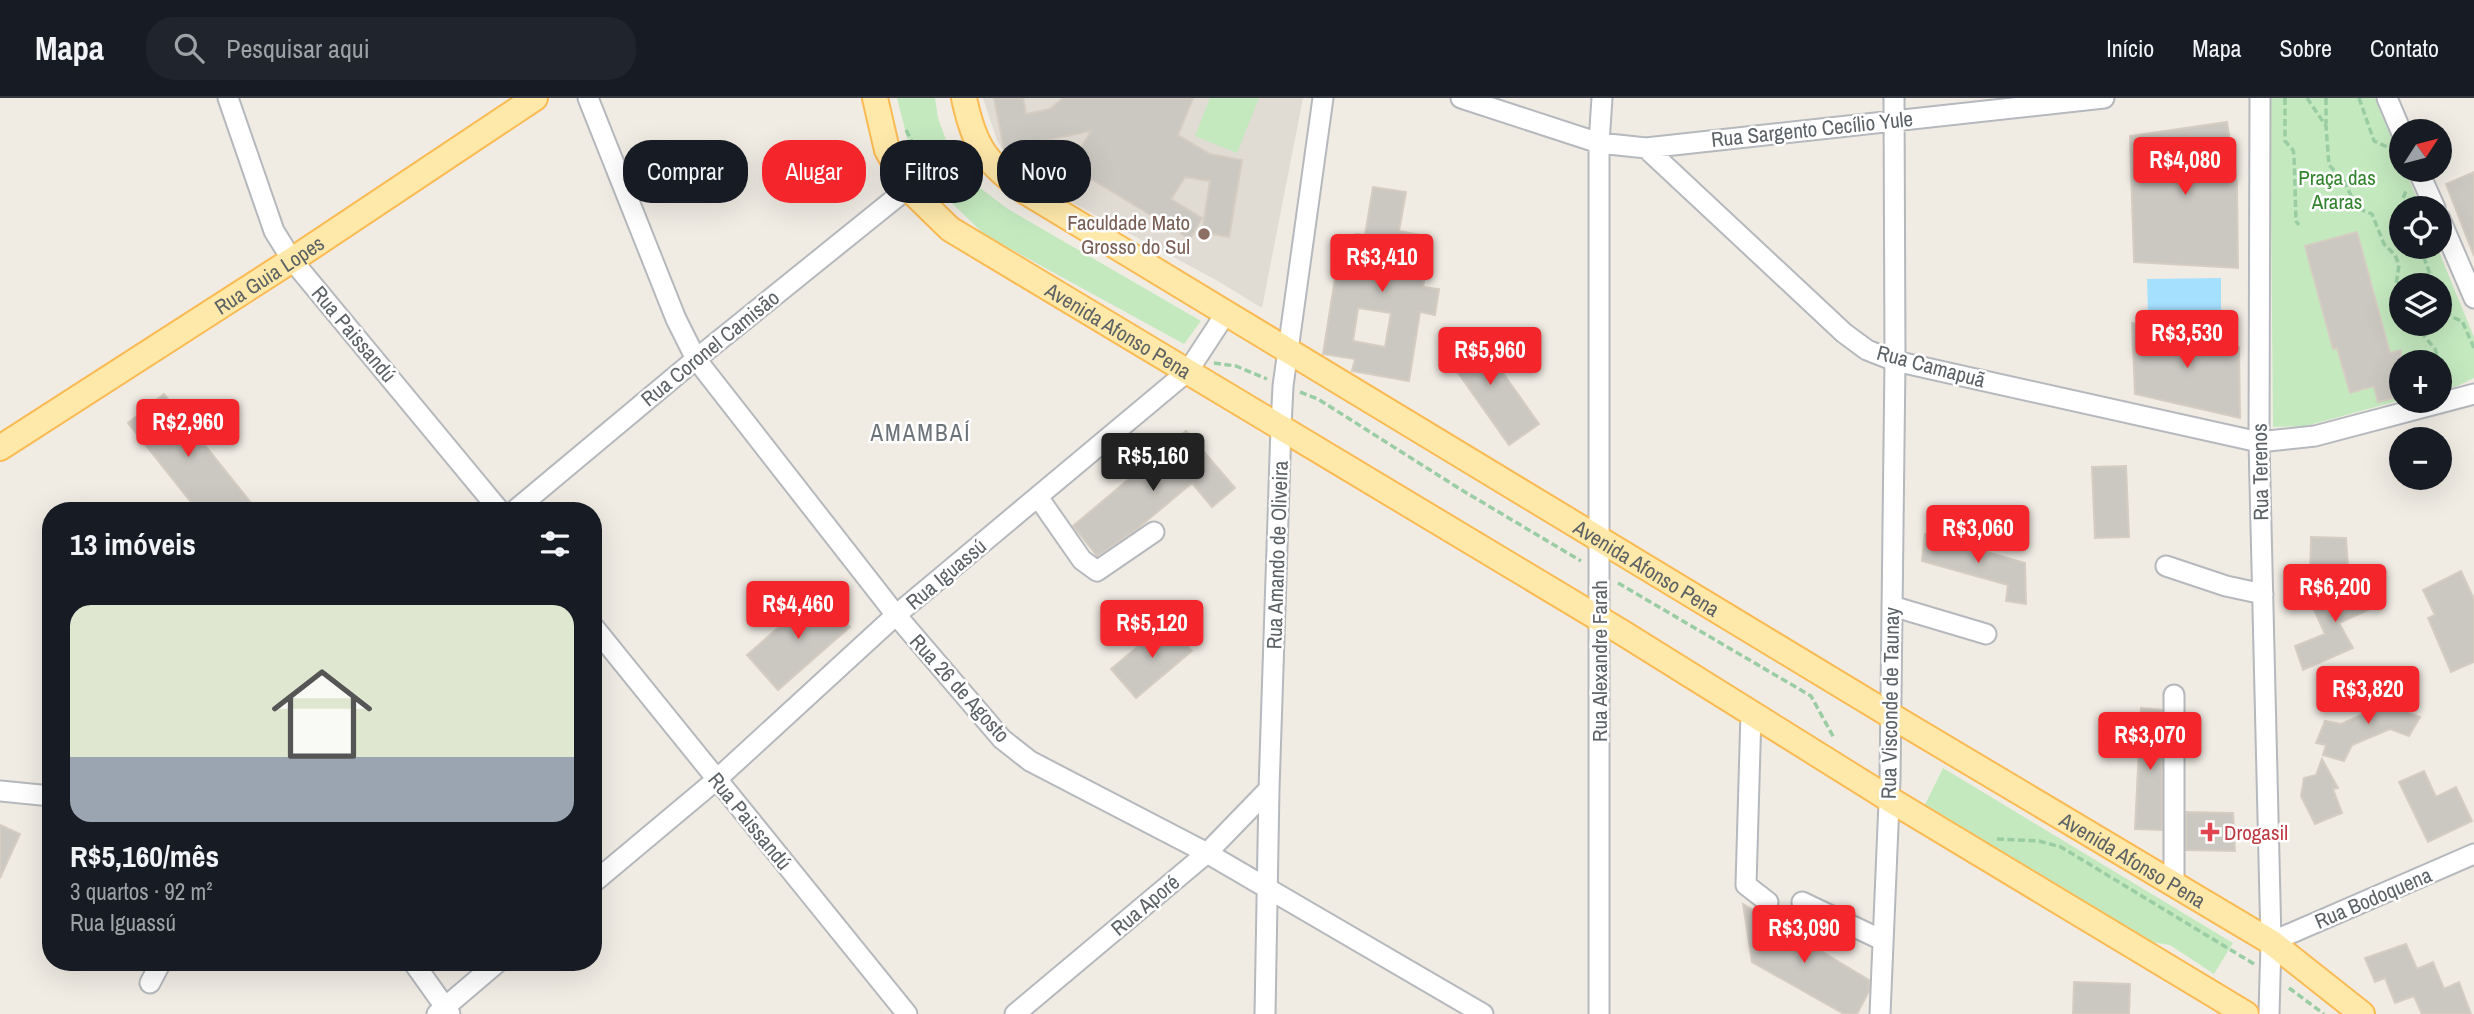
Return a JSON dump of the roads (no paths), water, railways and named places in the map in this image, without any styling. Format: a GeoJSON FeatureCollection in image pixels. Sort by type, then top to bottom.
{"type":"FeatureCollection","features":[{"type":"Feature","properties":{"kind":"main road","name":"Rua Guia Lopes"},"geometry":{"type":"LineString","coordinates":[[0,448],[292,260],[535,98]]}},
{"type":"Feature","properties":{"kind":"main road","name":"Avenida Afonso Pena"},"geometry":{"type":"LineString","coordinates":[[875,98],[885,140]]}},
{"type":"Feature","properties":{"kind":"main road","name":"Avenida Afonso Pena"},"geometry":{"type":"LineString","coordinates":[[964,104],[977,143],[993,167],[1026,192],[1890,715],[2271,942],[2362,1014]]}},
{"type":"Feature","properties":{"kind":"main road","name":"Avenida Afonso Pena"},"geometry":{"type":"LineString","coordinates":[[923,203],[950,229],[1281,427],[2246,1014]]}},
{"type":"Feature","properties":{"kind":"street","name":"Rua Paissandú"},"geometry":{"type":"LineString","coordinates":[[228,98],[274,231],[292,260],[493,502]]}},
{"type":"Feature","properties":{"kind":"street","name":"Rua 26 de Agosto"},"geometry":{"type":"LineString","coordinates":[[587,98],[676,319],[696,359],[896,615],[974,709],[1002,738],[1030,761],[1207,853],[1483,1014]]}},
{"type":"Feature","properties":{"kind":"street","name":"Rua Amando de Oliveira"},"geometry":{"type":"LineString","coordinates":[[1265,1014],[1269,789],[1283,386],[1323,98]]}},
{"type":"Feature","properties":{"kind":"street"},"geometry":{"type":"LineString","coordinates":[[1461,98],[1599,143],[1646,148]]}},
{"type":"Feature","properties":{"kind":"street","name":"Rua Alexandre Farah"},"geometry":{"type":"LineString","coordinates":[[1599,1014],[1599,143],[1602,98]]}},
{"type":"Feature","properties":{"kind":"street","name":"Rua Visconde de Taunay"},"geometry":{"type":"LineString","coordinates":[[1880,1014],[1889,799],[1892,606],[1894,98]]}},
{"type":"Feature","properties":{"kind":"street","name":"Rua Sargento Cecílio Yule"},"geometry":{"type":"LineString","coordinates":[[1646,148],[2104,98]]}},
{"type":"Feature","properties":{"kind":"street","name":"Rua Terenos"},"geometry":{"type":"LineString","coordinates":[[2260,98],[2259,442],[2271,942],[2269,1014]]}},
{"type":"Feature","properties":{"kind":"street"},"geometry":{"type":"LineString","coordinates":[[2386,98],[2396,119]]}},
{"type":"Feature","properties":{"kind":"street","name":"Rua Camapuã"},"geometry":{"type":"LineString","coordinates":[[1646,148],[1844,333],[1867,350],[1895,361],[2259,442],[2315,436],[2474,394]]}},
{"type":"Feature","properties":{"kind":"street","name":"Rua Coronel Camisão"},"geometry":{"type":"LineString","coordinates":[[525,502],[889,203]]}},
{"type":"Feature","properties":{"kind":"street"},"geometry":{"type":"LineString","coordinates":[[2452,247],[2474,298]]}},
{"type":"Feature","properties":{"kind":"street","name":"Rua Iguassú"},"geometry":{"type":"LineString","coordinates":[[602,875],[716,780],[896,615],[1188,371],[1226,313]]}},
{"type":"Feature","properties":{"kind":"street"},"geometry":{"type":"LineString","coordinates":[[1038,497],[1082,559],[1097,570],[1154,532]]}},
{"type":"Feature","properties":{"kind":"street"},"geometry":{"type":"LineString","coordinates":[[2166,566],[2226,586],[2263,594]]}},
{"type":"Feature","properties":{"kind":"street"},"geometry":{"type":"LineString","coordinates":[[1892,606],[1986,634]]}},
{"type":"Feature","properties":{"kind":"street","name":"Rua Paissandú"},"geometry":{"type":"LineString","coordinates":[[602,637],[907,1014]]}},
{"type":"Feature","properties":{"kind":"street"},"geometry":{"type":"LineString","coordinates":[[2174,695],[2174,884]]}},
{"type":"Feature","properties":{"kind":"street"},"geometry":{"type":"LineString","coordinates":[[1751,713],[1746,885],[1768,902]]}},
{"type":"Feature","properties":{"kind":"street","name":"Rua Aporé"},"geometry":{"type":"LineString","coordinates":[[1015,1014],[1207,853],[1269,789]]}},
{"type":"Feature","properties":{"kind":"street"},"geometry":{"type":"LineString","coordinates":[[0,791],[42,795]]}},
{"type":"Feature","properties":{"kind":"street","name":"Rua Bodoquena"},"geometry":{"type":"LineString","coordinates":[[2271,942],[2474,854]]}},
{"type":"Feature","properties":{"kind":"street"},"geometry":{"type":"LineString","coordinates":[[1802,902],[1882,940]]}},
{"type":"Feature","properties":{"kind":"street"},"geometry":{"type":"LineString","coordinates":[[150,983],[156,971]]}},
{"type":"Feature","properties":{"kind":"street"},"geometry":{"type":"LineString","coordinates":[[419,971],[444,1012],[488,971]]}},
{"type":"Feature","properties":{"kind":"water"},"geometry":{"type":"Polygon","coordinates":[[[2221,278],[2221,311],[2148,315],[2147,279],[2221,278]]]}},
{"type":"Feature","properties":{"kind":"place","name":"Faculdade Mato Grosso do Sul"},"geometry":{"type":"Point","coordinates":[1204,234]}},
{"type":"Feature","properties":{"kind":"place","name":"Drogasil"},"geometry":{"type":"Point","coordinates":[2210,832]}},
{"type":"Feature","properties":{"kind":"district","name":"AMAMBAÍ"},"geometry":{"type":"Point","coordinates":[921,432]}},
{"type":"Feature","properties":{"kind":"park label","name":"Praça das Araras"},"geometry":{"type":"Point","coordinates":[2337,189]}}]}
